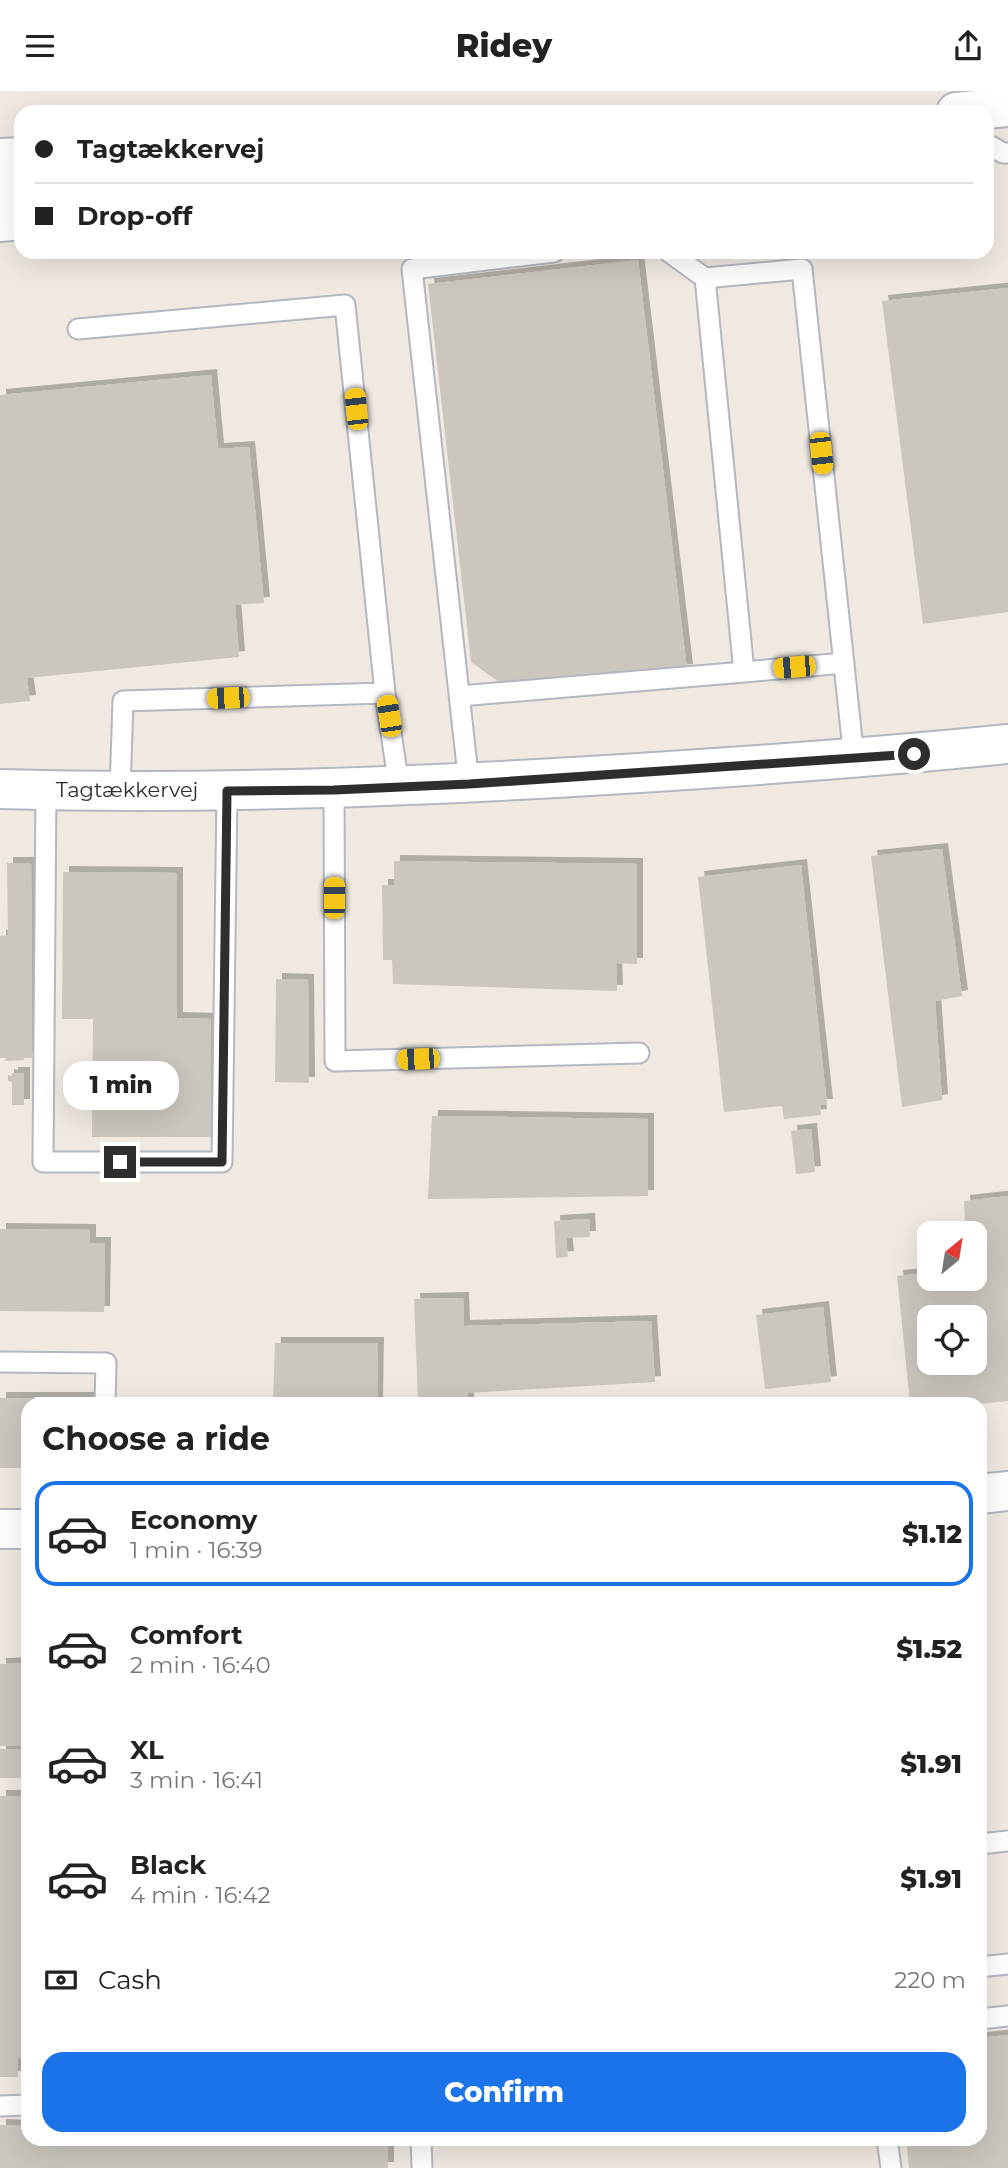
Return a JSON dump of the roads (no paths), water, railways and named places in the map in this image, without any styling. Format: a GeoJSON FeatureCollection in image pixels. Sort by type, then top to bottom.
{"type":"FeatureCollection","features":[{"type":"Feature","properties":{"kind":"street","name":"Tagtækkervej"},"geometry":{"type":"LineString","coordinates":[[0,789],[334,790],[469,784],[854,759],[1008,744]]}},
{"type":"Feature","properties":{"kind":"street"},"geometry":{"type":"LineString","coordinates":[[987,1493],[1008,1491]]}},
{"type":"Feature","properties":{"kind":"street"},"geometry":{"type":"LineString","coordinates":[[0,1529],[21,1529]]}},
{"type":"Feature","properties":{"kind":"lane"},"geometry":{"type":"LineString","coordinates":[[469,784],[412,269],[496,259]]}},
{"type":"Feature","properties":{"kind":"lane"},"geometry":{"type":"LineString","coordinates":[[679,259],[705,278],[802,269],[854,759]]}},
{"type":"Feature","properties":{"kind":"lane"},"geometry":{"type":"LineString","coordinates":[[705,278],[744,672]]}},
{"type":"Feature","properties":{"kind":"lane"},"geometry":{"type":"LineString","coordinates":[[78,329],[345,305],[385,693],[399,786]]}},
{"type":"Feature","properties":{"kind":"lane"},"geometry":{"type":"LineString","coordinates":[[460,696],[844,663]]}},
{"type":"Feature","properties":{"kind":"lane"},"geometry":{"type":"LineString","coordinates":[[120,791],[122,701],[385,693]]}},
{"type":"Feature","properties":{"kind":"lane"},"geometry":{"type":"LineString","coordinates":[[46,790],[43,1162],[222,1162],[227,791]]}},
{"type":"Feature","properties":{"kind":"lane"},"geometry":{"type":"LineString","coordinates":[[334,790],[335,1061],[639,1053]]}},
{"type":"Feature","properties":{"kind":"lane"},"geometry":{"type":"LineString","coordinates":[[0,1362],[106,1363],[105,1397]]}},
{"type":"Feature","properties":{"kind":"lane"},"geometry":{"type":"LineString","coordinates":[[987,1843],[1008,1841]]}},
{"type":"Feature","properties":{"kind":"lane"},"geometry":{"type":"LineString","coordinates":[[987,1966],[1008,1964]]}},
{"type":"Feature","properties":{"kind":"lane"},"geometry":{"type":"LineString","coordinates":[[987,2018],[1008,2016]]}},
{"type":"Feature","properties":{"kind":"lane"},"geometry":{"type":"LineString","coordinates":[[0,2106],[21,2105]]}},
{"type":"Feature","properties":{"kind":"lane"},"geometry":{"type":"LineString","coordinates":[[421,2146],[422,2168]]}},
{"type":"Feature","properties":{"kind":"lane"},"geometry":{"type":"LineString","coordinates":[[888,2146],[891,2168]]}}]}
